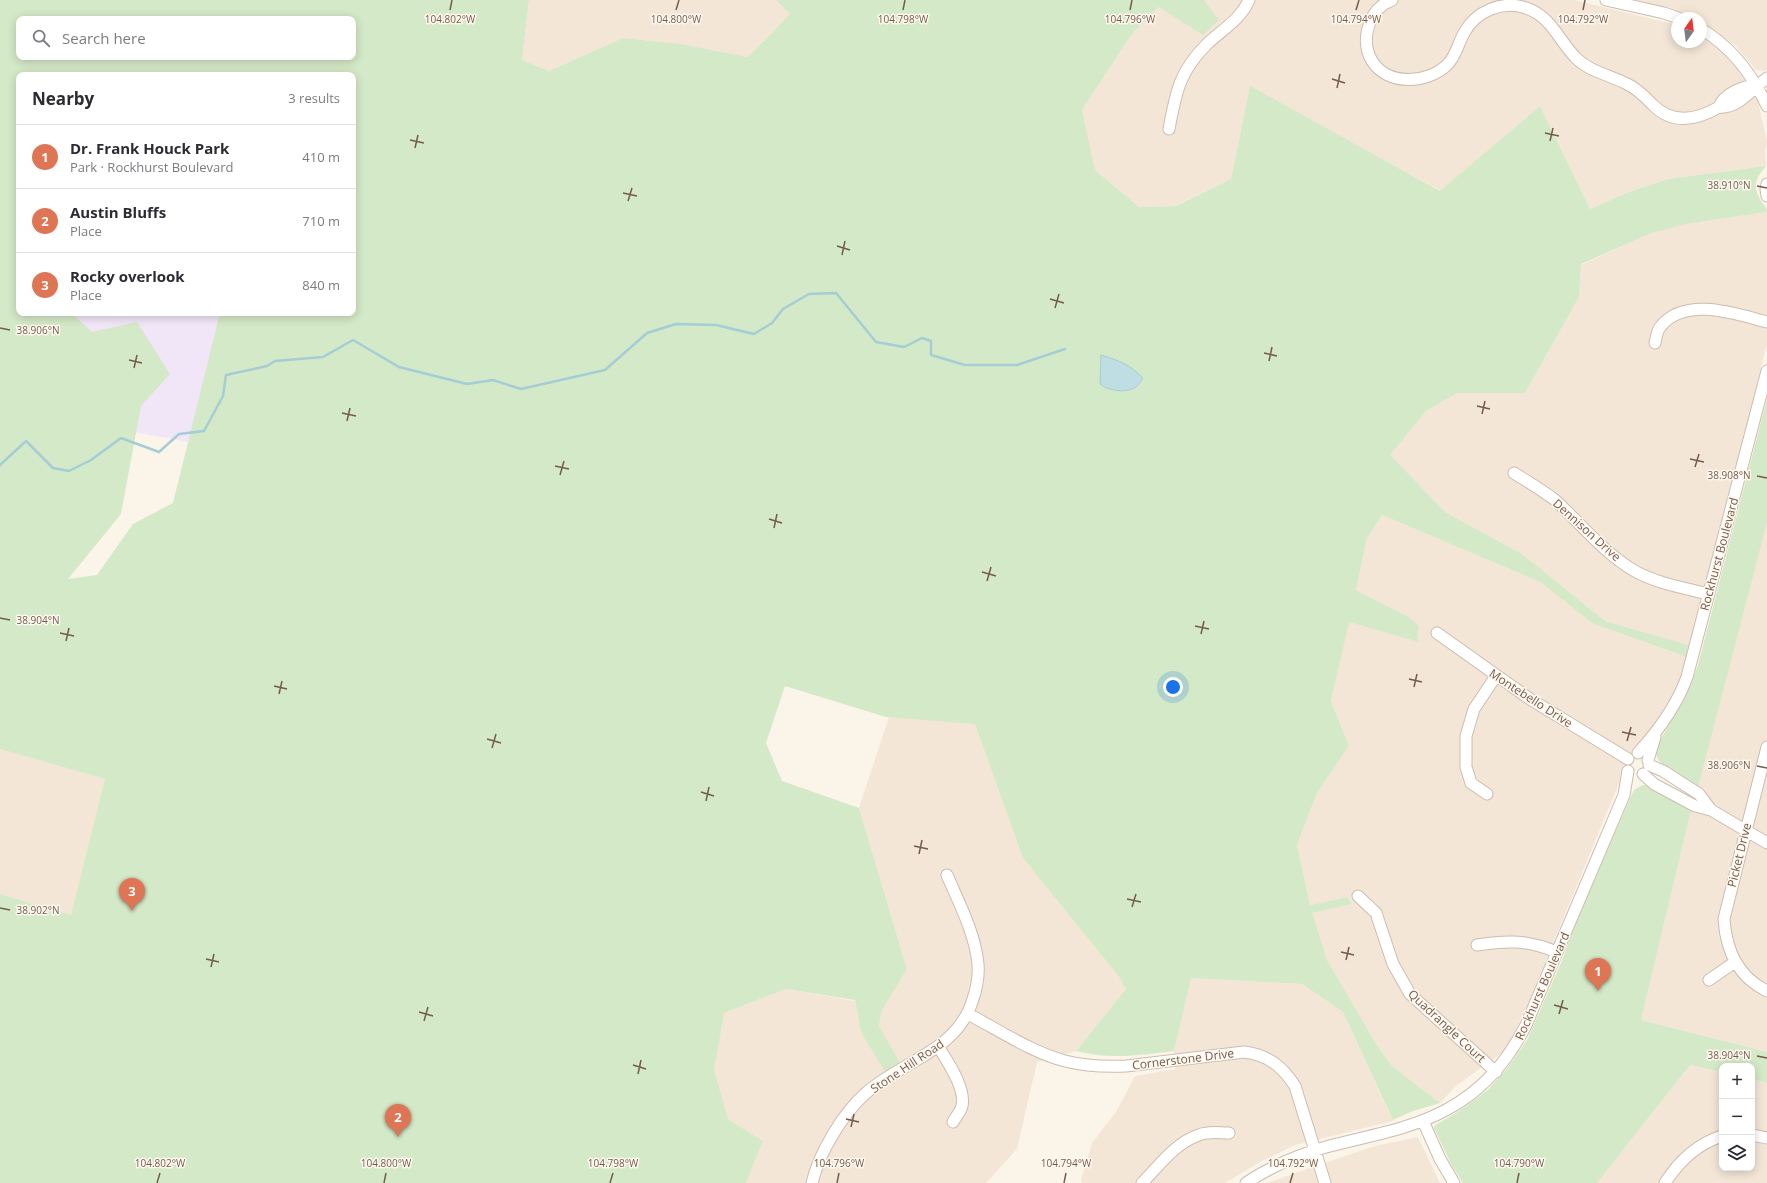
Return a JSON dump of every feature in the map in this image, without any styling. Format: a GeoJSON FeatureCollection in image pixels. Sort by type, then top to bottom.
{"type":"FeatureCollection","features":[{"type":"Feature","properties":{"kind":"street"},"geometry":{"type":"LineString","coordinates":[[1169,129],[1176,95],[1185,72],[1208,44],[1242,13],[1250,0]]}},
{"type":"Feature","properties":{"kind":"street"},"geometry":{"type":"LineString","coordinates":[[1606,0],[1671,16]]}},
{"type":"Feature","properties":{"kind":"street"},"geometry":{"type":"LineString","coordinates":[[1387,1],[1370,22],[1367,34],[1367,46],[1374,64],[1384,72],[1399,79],[1414,79],[1437,72],[1452,59],[1464,33],[1477,17],[1493,8],[1518,6],[1535,12],[1546,20],[1567,48],[1591,70],[1629,85],[1661,111],[1678,118],[1694,118],[1703,116],[1719,107],[1721,101],[1745,86],[1757,85],[1767,78]]}},
{"type":"Feature","properties":{"kind":"street"},"geometry":{"type":"LineString","coordinates":[[1707,33],[1732,52],[1757,85],[1767,106]]}},
{"type":"Feature","properties":{"kind":"street"},"geometry":{"type":"LineString","coordinates":[[1767,184],[1767,196]]}},
{"type":"Feature","properties":{"kind":"street"},"geometry":{"type":"LineString","coordinates":[[1654,344],[1660,326],[1674,317],[1695,309],[1719,310],[1767,322]]}},
{"type":"Feature","properties":{"kind":"street","name":"Rockhurst Boulevard"},"geometry":{"type":"LineString","coordinates":[[1624,795],[1645,769],[1657,732],[1686,681],[1767,371]]}},
{"type":"Feature","properties":{"kind":"street","name":"Dennison Drive"},"geometry":{"type":"LineString","coordinates":[[1514,473],[1543,491],[1610,554],[1634,570],[1652,578],[1709,594]]}},
{"type":"Feature","properties":{"kind":"street","name":"Montebello Drive"},"geometry":{"type":"LineString","coordinates":[[1436,633],[1496,676],[1628,759]]}},
{"type":"Feature","properties":{"kind":"street"},"geometry":{"type":"LineString","coordinates":[[1487,794],[1471,784],[1466,767],[1466,736],[1474,709],[1496,676]]}},
{"type":"Feature","properties":{"kind":"street","name":"Rockhurst Boulevard"},"geometry":{"type":"LineString","coordinates":[[1638,753],[1657,732]]}},
{"type":"Feature","properties":{"kind":"street","name":"Picket Drive"},"geometry":{"type":"LineString","coordinates":[[1767,747],[1724,919],[1729,950],[1735,962],[1753,982],[1767,991]]}},
{"type":"Feature","properties":{"kind":"street"},"geometry":{"type":"LineString","coordinates":[[1645,769],[1633,775],[1628,771],[1626,765],[1632,754],[1638,753],[1644,755],[1645,769],[1654,784],[1695,806],[1711,810],[1767,843]]}},
{"type":"Feature","properties":{"kind":"street","name":"Rockhurst Boulevard"},"geometry":{"type":"LineString","coordinates":[[1246,1183],[1284,1163],[1315,1151],[1423,1121],[1447,1110],[1465,1099],[1496,1072],[1523,1032],[1624,795],[1628,771]]}},
{"type":"Feature","properties":{"kind":"street","name":"Stone Hill Road"},"geometry":{"type":"LineString","coordinates":[[812,1183],[822,1153],[834,1133],[855,1104],[867,1092],[938,1046],[953,1034],[968,1014],[976,989],[978,977],[977,959],[974,943],[947,875]]}},
{"type":"Feature","properties":{"kind":"street","name":"Quadrangle Court"},"geometry":{"type":"LineString","coordinates":[[1358,896],[1376,912],[1393,964],[1410,994],[1496,1072]]}},
{"type":"Feature","properties":{"kind":"street"},"geometry":{"type":"LineString","coordinates":[[1477,945],[1507,940],[1520,941],[1545,947],[1557,952]]}},
{"type":"Feature","properties":{"kind":"street"},"geometry":{"type":"LineString","coordinates":[[1709,980],[1735,962]]}},
{"type":"Feature","properties":{"kind":"street","name":"Cornerstone Drive"},"geometry":{"type":"LineString","coordinates":[[968,1014],[1048,1055],[1076,1064],[1126,1066],[1244,1052],[1267,1058],[1287,1074],[1295,1086],[1325,1183]]}},
{"type":"Feature","properties":{"kind":"street"},"geometry":{"type":"LineString","coordinates":[[938,1046],[953,1071],[961,1095],[962,1106],[953,1122]]}},
{"type":"Feature","properties":{"kind":"street"},"geometry":{"type":"LineString","coordinates":[[1423,1121],[1440,1159],[1454,1183]]}},
{"type":"Feature","properties":{"kind":"street"},"geometry":{"type":"LineString","coordinates":[[1142,1183],[1186,1141],[1198,1135],[1209,1132],[1230,1133]]}},
{"type":"Feature","properties":{"kind":"street"},"geometry":{"type":"LineString","coordinates":[[1755,1136],[1767,1138]]}},
{"type":"Feature","properties":{"kind":"street"},"geometry":{"type":"LineString","coordinates":[[1665,1183],[1687,1155],[1710,1140],[1719,1137]]}},
{"type":"Feature","properties":{"kind":"shaded area"},"geometry":{"type":"Polygon","coordinates":[[[0,0],[16,16],[16,60],[19,60],[19,72],[16,72],[16,316],[265,316],[248,452],[0,409],[0,0]]]}},
{"type":"Feature","properties":{"kind":"shaded area"},"geometry":{"type":"Polygon","coordinates":[[[529,0],[776,0],[790,14],[748,57],[681,44],[623,38],[549,71],[522,60],[529,0]]]}},
{"type":"Feature","properties":{"kind":"shaded area"},"geometry":{"type":"Polygon","coordinates":[[[1204,0],[1574,0],[1671,24],[1671,48],[1707,48],[1707,41],[1726,54],[1741,75],[1758,102],[1767,142],[1765,152],[1766,166],[1668,179],[1629,192],[1590,209],[1540,106],[1441,191],[1250,87],[1231,179],[1175,206],[1139,207],[1095,170],[1082,110],[1131,35],[1159,7],[1219,20],[1204,0]]]}},
{"type":"Feature","properties":{"kind":"shaded area"},"geometry":{"type":"Polygon","coordinates":[[[1635,0],[1767,0],[1767,69],[1764,71],[1756,70],[1735,45],[1707,26],[1707,12],[1679,12],[1635,0]]]}},
{"type":"Feature","properties":{"kind":"shaded area"},"geometry":{"type":"Polygon","coordinates":[[[1767,212],[1767,343],[1740,452],[1684,666],[1677,687],[1622,776],[1527,1006],[1513,1036],[1503,1052],[1457,1085],[1440,1103],[1392,1066],[1378,1047],[1327,960],[1311,913],[1352,904],[1347,897],[1310,905],[1297,845],[1317,793],[1349,746],[1331,701],[1348,621],[1419,641],[1409,617],[1356,590],[1367,538],[1382,515],[1540,582],[1592,623],[1685,657],[1688,646],[1605,621],[1522,554],[1445,512],[1389,455],[1426,411],[1457,393],[1525,393],[1579,297],[1581,265],[1652,233],[1686,224],[1767,212]]]}},
{"type":"Feature","properties":{"kind":"shaded area"},"geometry":{"type":"Polygon","coordinates":[[[1767,523],[1767,1052],[1641,1020],[1691,811],[1767,523]]]}},
{"type":"Feature","properties":{"kind":"shaded area"},"geometry":{"type":"Polygon","coordinates":[[[889,717],[975,723],[1023,858],[1119,977],[1126,989],[1076,1051],[1037,1062],[1017,1149],[986,1183],[746,1183],[763,1141],[728,1119],[712,1071],[724,1013],[786,989],[855,1001],[861,1032],[879,1026],[882,1009],[907,969],[859,808],[889,717]]]}},
{"type":"Feature","properties":{"kind":"shaded area"},"geometry":{"type":"Polygon","coordinates":[[[0,749],[105,779],[71,915],[0,894],[0,749]]]}},
{"type":"Feature","properties":{"kind":"shaded area"},"geometry":{"type":"Polygon","coordinates":[[[1190,978],[1302,984],[1343,1012],[1393,1121],[1295,1145],[1260,1162],[1225,1183],[1082,1183],[1081,1180],[1092,1143],[1116,1112],[1135,1076],[1176,1069],[1174,1051],[1190,978]]]}},
{"type":"Feature","properties":{"kind":"shaded area"},"geometry":{"type":"Polygon","coordinates":[[[1690,1065],[1719,1071],[1719,1171],[1755,1171],[1755,1080],[1767,1083],[1767,1183],[1597,1183],[1690,1065]]]}},
{"type":"Feature","properties":{"kind":"shaded area"},"geometry":{"type":"Polygon","coordinates":[[[1418,1137],[1440,1183],[1268,1183],[1375,1146],[1418,1137]]]}},
{"type":"Feature","properties":{"kind":"green space"},"geometry":{"type":"Polygon","coordinates":[[[0,0],[529,0],[522,60],[549,71],[623,38],[681,44],[748,57],[790,14],[776,0],[1204,0],[1219,20],[1203,35],[1159,7],[1131,35],[1082,110],[1095,170],[1139,207],[1176,206],[1231,179],[1250,86],[1440,191],[1540,106],[1590,209],[1629,192],[1668,179],[1766,166],[1759,175],[1756,188],[1759,198],[1767,212],[1686,224],[1652,233],[1581,264],[1579,297],[1525,393],[1457,393],[1426,411],[1390,455],[1445,512],[1522,554],[1605,621],[1688,645],[1686,657],[1592,623],[1540,582],[1382,515],[1367,538],[1356,590],[1409,617],[1419,626],[1417,635],[1419,642],[1349,622],[1331,701],[1349,746],[1317,793],[1297,845],[1310,905],[1347,897],[1352,904],[1312,913],[1327,960],[1378,1047],[1392,1066],[1440,1103],[1413,1111],[1393,1120],[1343,1012],[1302,984],[1191,978],[1174,1051],[1113,1056],[1089,1054],[1076,1051],[1126,989],[1119,977],[1023,858],[975,724],[886,717],[785,686],[766,743],[782,781],[859,808],[907,969],[882,1010],[879,1026],[900,1063],[885,1072],[861,1032],[855,1000],[786,989],[724,1013],[714,1070],[728,1119],[763,1141],[746,1183],[0,1183],[0,894],[71,915],[105,779],[0,749],[0,0]],[[16,72],[16,316],[74,316],[92,332],[137,322],[170,374],[141,406],[121,514],[68,579],[97,575],[133,524],[173,503],[219,316],[356,316],[356,72],[16,72]]]}},
{"type":"Feature","properties":{"kind":"green space"},"geometry":{"type":"Polygon","coordinates":[[[1767,399],[1767,523],[1698,787],[1665,767],[1656,755],[1655,748],[1683,702],[1698,665],[1767,399]]]}},
{"type":"Feature","properties":{"kind":"green space"},"geometry":{"type":"Polygon","coordinates":[[[1643,785],[1650,786],[1691,811],[1641,1020],[1767,1052],[1767,1083],[1755,1080],[1755,1063],[1719,1063],[1719,1071],[1690,1065],[1597,1183],[1463,1183],[1452,1166],[1434,1126],[1456,1113],[1488,1090],[1508,1067],[1527,1040],[1561,963],[1581,909],[1635,789],[1643,785]]]}},
{"type":"Feature","properties":{"kind":"water"},"geometry":{"type":"Polygon","coordinates":[[[1101,355],[1124,364],[1133,369],[1143,378],[1137,386],[1123,391],[1113,390],[1100,384],[1101,355]]]}},
{"type":"Feature","properties":{"kind":"waterway"},"geometry":{"type":"LineString","coordinates":[[0,465],[26,441],[53,468],[69,471],[91,460],[121,438],[159,452],[179,434],[204,431],[223,396],[226,375],[267,366],[275,361],[323,357],[353,340],[399,367],[467,384],[493,380],[521,389],[605,370],[647,333],[676,324],[716,325],[754,334],[772,323],[783,309],[809,294],[836,293],[876,342],[904,347],[922,338],[931,341],[931,355],[965,365],[1017,365],[1065,349]]}},
{"type":"Feature","properties":{"kind":"place","name":"Rocky overlook"},"geometry":{"type":"Point","coordinates":[132,911]}},
{"type":"Feature","properties":{"kind":"place","name":"Dr. Frank Houck Park"},"geometry":{"type":"Point","coordinates":[1598,991]}},
{"type":"Feature","properties":{"kind":"place","name":"Austin Bluffs"},"geometry":{"type":"Point","coordinates":[398,1137]}}]}
